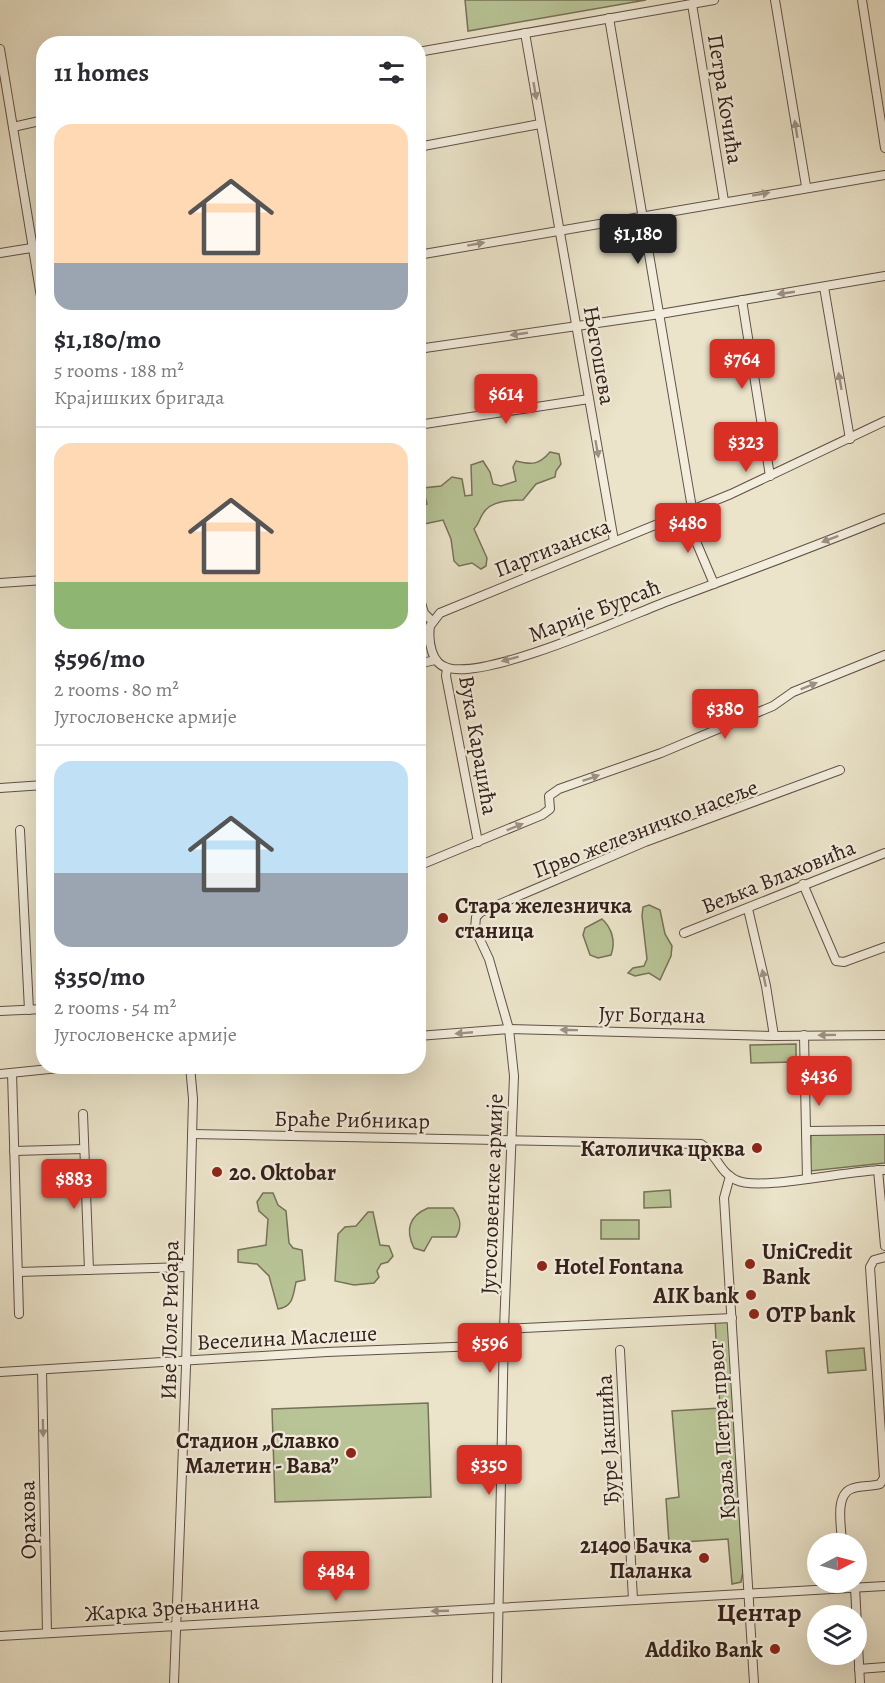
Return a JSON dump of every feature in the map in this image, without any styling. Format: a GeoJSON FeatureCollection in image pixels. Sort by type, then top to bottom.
{"type":"FeatureCollection","features":[{"type":"Feature","properties":{"kind":"street"},"geometry":{"type":"LineString","coordinates":[[426,51],[714,0]]}},
{"type":"Feature","properties":{"kind":"street"},"geometry":{"type":"LineString","coordinates":[[775,0],[806,186]]}},
{"type":"Feature","properties":{"kind":"street"},"geometry":{"type":"LineString","coordinates":[[862,0],[885,148]]}},
{"type":"Feature","properties":{"kind":"street","name":"Петра Кочића"},"geometry":{"type":"LineString","coordinates":[[692,4],[724,201]]}},
{"type":"Feature","properties":{"kind":"street"},"geometry":{"type":"LineString","coordinates":[[609,18],[692,508]]}},
{"type":"Feature","properties":{"kind":"street","name":"Његошева"},"geometry":{"type":"LineString","coordinates":[[525,33],[614,541]]}},
{"type":"Feature","properties":{"kind":"street"},"geometry":{"type":"LineString","coordinates":[[0,49],[36,267]]}},
{"type":"Feature","properties":{"kind":"street"},"geometry":{"type":"LineString","coordinates":[[13,127],[36,122]]}},
{"type":"Feature","properties":{"kind":"street"},"geometry":{"type":"LineString","coordinates":[[426,145],[540,124]]}},
{"type":"Feature","properties":{"kind":"street"},"geometry":{"type":"LineString","coordinates":[[426,254],[806,186],[885,175]]}},
{"type":"Feature","properties":{"kind":"street"},"geometry":{"type":"LineString","coordinates":[[0,253],[36,248]]}},
{"type":"Feature","properties":{"kind":"street"},"geometry":{"type":"LineString","coordinates":[[426,348],[660,314],[885,276]]}},
{"type":"Feature","properties":{"kind":"street"},"geometry":{"type":"LineString","coordinates":[[824,287],[850,439]]}},
{"type":"Feature","properties":{"kind":"street"},"geometry":{"type":"LineString","coordinates":[[742,300],[770,476]]}},
{"type":"Feature","properties":{"kind":"street"},"geometry":{"type":"LineString","coordinates":[[426,424],[589,399]]}},
{"type":"Feature","properties":{"kind":"street","name":"Партизанска"},"geometry":{"type":"LineString","coordinates":[[432,621],[440,613],[770,476],[885,421]]}},
{"type":"Feature","properties":{"kind":"street"},"geometry":{"type":"LineString","coordinates":[[684,513],[714,585]]}},
{"type":"Feature","properties":{"kind":"street","name":"Марије Бурсаћ"},"geometry":{"type":"LineString","coordinates":[[447,668],[476,668],[539,651],[885,518]]}},
{"type":"Feature","properties":{"kind":"street"},"geometry":{"type":"LineString","coordinates":[[0,583],[36,581]]}},
{"type":"Feature","properties":{"kind":"street","name":"Вука Караџића"},"geometry":{"type":"LineString","coordinates":[[426,615],[432,621],[429,631],[435,660],[447,668],[446,676],[478,842]]}},
{"type":"Feature","properties":{"kind":"street"},"geometry":{"type":"LineString","coordinates":[[426,863],[535,819],[550,808],[549,796],[559,789],[661,753],[773,706],[793,692],[885,655]]}},
{"type":"Feature","properties":{"kind":"street"},"geometry":{"type":"LineString","coordinates":[[426,662],[435,660]]}},
{"type":"Feature","properties":{"kind":"street","name":"Прво железничко насеље"},"geometry":{"type":"LineString","coordinates":[[475,929],[474,922],[481,912],[645,842],[840,770]]}},
{"type":"Feature","properties":{"kind":"street"},"geometry":{"type":"LineString","coordinates":[[0,788],[36,786]]}},
{"type":"Feature","properties":{"kind":"street"},"geometry":{"type":"LineString","coordinates":[[20,830],[29,1010]]}},
{"type":"Feature","properties":{"kind":"street","name":"Вељка Влаховића"},"geometry":{"type":"LineString","coordinates":[[684,933],[885,853]]}},
{"type":"Feature","properties":{"kind":"street"},"geometry":{"type":"LineString","coordinates":[[804,884],[836,961],[844,962],[885,947]]}},
{"type":"Feature","properties":{"kind":"street"},"geometry":{"type":"LineString","coordinates":[[748,909],[766,986],[774,1036]]}},
{"type":"Feature","properties":{"kind":"street","name":"Југословенске армије"},"geometry":{"type":"LineString","coordinates":[[475,929],[489,959],[509,1029],[514,1077],[504,1329],[497,1683]]}},
{"type":"Feature","properties":{"kind":"street"},"geometry":{"type":"LineString","coordinates":[[0,1011],[36,1010]]}},
{"type":"Feature","properties":{"kind":"street","name":"Југ Богдана"},"geometry":{"type":"LineString","coordinates":[[426,1035],[509,1029],[774,1036],[885,1035]]}},
{"type":"Feature","properties":{"kind":"street"},"geometry":{"type":"LineString","coordinates":[[804,1035],[807,1179]]}},
{"type":"Feature","properties":{"kind":"street"},"geometry":{"type":"LineString","coordinates":[[0,1074],[36,1070]]}},
{"type":"Feature","properties":{"kind":"street"},"geometry":{"type":"LineString","coordinates":[[12,1073],[19,1314]]}},
{"type":"Feature","properties":{"kind":"street","name":"Иве Лоле Рибара"},"geometry":{"type":"LineString","coordinates":[[174,1683],[187,1361],[187,1267],[193,1086],[191,1074]]}},
{"type":"Feature","properties":{"kind":"street"},"geometry":{"type":"LineString","coordinates":[[83,1114],[89,1270]]}},
{"type":"Feature","properties":{"kind":"street"},"geometry":{"type":"LineString","coordinates":[[807,1131],[885,1130]]}},
{"type":"Feature","properties":{"kind":"street","name":"Браће Рибникар"},"geometry":{"type":"LineString","coordinates":[[192,1134],[701,1144],[714,1154],[730,1176]]}},
{"type":"Feature","properties":{"kind":"street"},"geometry":{"type":"LineString","coordinates":[[14,1151],[84,1149]]}},
{"type":"Feature","properties":{"kind":"street"},"geometry":{"type":"LineString","coordinates":[[730,1176],[742,1182],[807,1179],[882,1170],[885,1246]]}},
{"type":"Feature","properties":{"kind":"street","name":"Краља Петра првог"},"geometry":{"type":"LineString","coordinates":[[730,1176],[724,1198],[754,1683]]}},
{"type":"Feature","properties":{"kind":"street"},"geometry":{"type":"LineString","coordinates":[[842,1533],[841,1503],[844,1494],[852,1488],[880,1484],[884,1478],[870,1267],[874,1260],[885,1257]]}},
{"type":"Feature","properties":{"kind":"street"},"geometry":{"type":"LineString","coordinates":[[18,1272],[187,1267]]}},
{"type":"Feature","properties":{"kind":"street"},"geometry":{"type":"LineString","coordinates":[[504,1329],[732,1318]]}},
{"type":"Feature","properties":{"kind":"street","name":"Веселина Маслеше"},"geometry":{"type":"LineString","coordinates":[[0,1372],[504,1345]]}},
{"type":"Feature","properties":{"kind":"street","name":"Ђуре Јакшића"},"geometry":{"type":"LineString","coordinates":[[620,1350],[633,1600]]}},
{"type":"Feature","properties":{"kind":"street","name":"Орахова"},"geometry":{"type":"LineString","coordinates":[[42,1370],[48,1633]]}},
{"type":"Feature","properties":{"kind":"street","name":"Жарка Зрењанина"},"geometry":{"type":"LineString","coordinates":[[867,1587],[885,1586]]}},
{"type":"Feature","properties":{"kind":"street","name":"Жарка Зрењанина"},"geometry":{"type":"LineString","coordinates":[[0,1636],[633,1600],[807,1588]]}},
{"type":"Feature","properties":{"kind":"street"},"geometry":{"type":"LineString","coordinates":[[855,1593],[860,1683]]}},
{"type":"Feature","properties":{"kind":"street"},"geometry":{"type":"LineString","coordinates":[[859,1669],[885,1667]]}},
{"type":"Feature","properties":{"kind":"green space"},"geometry":{"type":"Polygon","coordinates":[[[465,0],[646,0],[468,31],[465,0]]]}},
{"type":"Feature","properties":{"kind":"green space"},"geometry":{"type":"Polygon","coordinates":[[[550,452],[559,454],[561,464],[555,477],[536,484],[523,500],[491,505],[482,514],[474,529],[487,558],[486,566],[481,569],[472,563],[459,566],[454,561],[451,539],[443,520],[426,524],[426,488],[441,486],[452,477],[462,479],[465,496],[472,495],[471,465],[483,461],[490,472],[493,484],[501,486],[516,481],[513,467],[516,461],[535,463],[550,452]]]}},
{"type":"Feature","properties":{"kind":"green space"},"geometry":{"type":"Polygon","coordinates":[[[649,905],[660,910],[665,934],[672,946],[671,956],[660,980],[649,973],[635,976],[628,973],[633,968],[644,966],[647,959],[642,916],[643,907],[649,905]]]}},
{"type":"Feature","properties":{"kind":"green space"},"geometry":{"type":"Polygon","coordinates":[[[602,919],[611,931],[613,945],[611,955],[598,958],[590,955],[583,935],[585,928],[602,919]]]}},
{"type":"Feature","properties":{"kind":"green space"},"geometry":{"type":"Polygon","coordinates":[[[796,1044],[796,1062],[751,1063],[750,1045],[796,1044]]]}},
{"type":"Feature","properties":{"kind":"green space"},"geometry":{"type":"Polygon","coordinates":[[[811,1134],[885,1134],[885,1163],[810,1171],[811,1134]]]}},
{"type":"Feature","properties":{"kind":"green space"},"geometry":{"type":"Polygon","coordinates":[[[670,1190],[671,1207],[644,1208],[644,1192],[670,1190]]]}},
{"type":"Feature","properties":{"kind":"green space"},"geometry":{"type":"Polygon","coordinates":[[[263,1193],[273,1193],[278,1205],[286,1211],[289,1243],[293,1248],[302,1250],[305,1280],[296,1282],[293,1296],[287,1306],[278,1309],[269,1276],[257,1264],[238,1262],[238,1250],[266,1245],[268,1219],[259,1211],[257,1202],[263,1193]]]}},
{"type":"Feature","properties":{"kind":"green space"},"geometry":{"type":"Polygon","coordinates":[[[428,1208],[453,1208],[460,1225],[456,1237],[432,1237],[424,1251],[414,1248],[409,1230],[413,1219],[428,1208]]]}},
{"type":"Feature","properties":{"kind":"green space"},"geometry":{"type":"Polygon","coordinates":[[[368,1212],[373,1212],[380,1245],[389,1246],[393,1256],[388,1262],[381,1264],[377,1271],[379,1277],[374,1283],[354,1285],[335,1281],[338,1234],[345,1227],[356,1226],[368,1212]]]}},
{"type":"Feature","properties":{"kind":"green space"},"geometry":{"type":"Polygon","coordinates":[[[601,1220],[639,1220],[639,1239],[601,1239],[601,1220]]]}},
{"type":"Feature","properties":{"kind":"green space"},"geometry":{"type":"Polygon","coordinates":[[[715,1321],[728,1321],[743,1572],[741,1582],[732,1584],[728,1539],[669,1543],[666,1499],[679,1497],[672,1411],[720,1408],[715,1321]]]}},
{"type":"Feature","properties":{"kind":"green space"},"geometry":{"type":"Polygon","coordinates":[[[864,1348],[866,1370],[828,1373],[826,1351],[864,1348]]]}},
{"type":"Feature","properties":{"kind":"green space","name":"Стадион „Славко Малетин - Вава”"},"geometry":{"type":"Polygon","coordinates":[[[428,1403],[431,1497],[275,1502],[272,1409],[428,1403]]]}},
{"type":"Feature","properties":{"kind":"place","name":"Стара железничка станица"},"geometry":{"type":"Point","coordinates":[443,918]}},
{"type":"Feature","properties":{"kind":"place","name":"Католичка црква"},"geometry":{"type":"Point","coordinates":[757,1148]}},
{"type":"Feature","properties":{"kind":"place","name":"20. Oktobar"},"geometry":{"type":"Point","coordinates":[217,1172]}},
{"type":"Feature","properties":{"kind":"place","name":"UniCredit Bank"},"geometry":{"type":"Point","coordinates":[750,1264]}},
{"type":"Feature","properties":{"kind":"place","name":"Hotel Fontana"},"geometry":{"type":"Point","coordinates":[542,1266]}},
{"type":"Feature","properties":{"kind":"place","name":"AIK bank"},"geometry":{"type":"Point","coordinates":[751,1295]}},
{"type":"Feature","properties":{"kind":"place","name":"OTP bank"},"geometry":{"type":"Point","coordinates":[754,1314]}},
{"type":"Feature","properties":{"kind":"place","name":"Стадион „Славко Малетин - Вава”"},"geometry":{"type":"Point","coordinates":[351,1453]}},
{"type":"Feature","properties":{"kind":"place","name":"21400 Бачка Паланка"},"geometry":{"type":"Point","coordinates":[704,1558]}},
{"type":"Feature","properties":{"kind":"place","name":"Addiko Bank"},"geometry":{"type":"Point","coordinates":[775,1649]}},
{"type":"Feature","properties":{"kind":"district","name":"Центар"},"geometry":{"type":"Point","coordinates":[759,1612]}}]}
